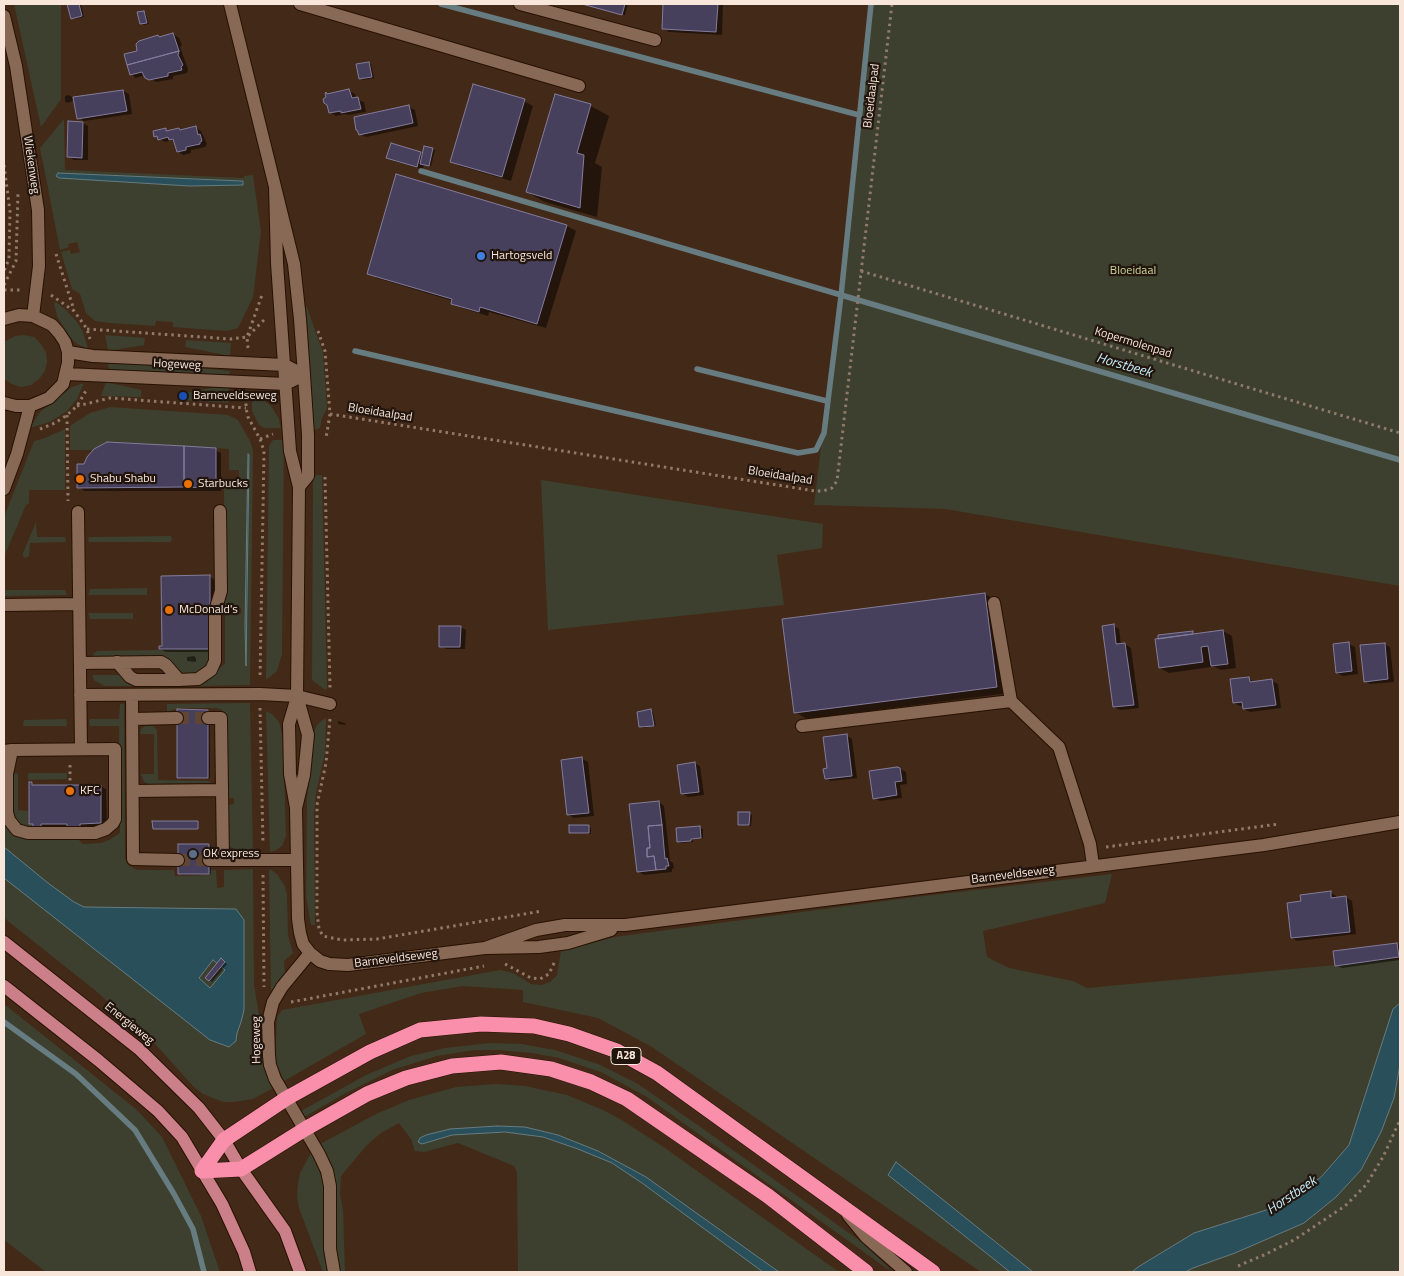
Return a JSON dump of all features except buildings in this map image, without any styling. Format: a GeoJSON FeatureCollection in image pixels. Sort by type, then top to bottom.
{"type":"FeatureCollection","features":[{"type":"Feature","properties":{"kind":"highway","name":"A28"},"geometry":{"type":"LineString","coordinates":[[224,1140],[286,1098],[370,1052],[420,1030],[481,1024],[534,1026],[569,1034],[617,1051],[657,1073],[933,1272]]}},
{"type":"Feature","properties":{"kind":"highway"},"geometry":{"type":"LineString","coordinates":[[202,1171],[241,1169],[305,1129],[376,1090],[406,1078],[452,1066],[501,1062],[550,1068],[591,1082],[627,1099],[768,1196],[866,1272]]}},
{"type":"Feature","properties":{"kind":"highway"},"geometry":{"type":"LineString","coordinates":[[202,1171],[224,1140]]}},
{"type":"Feature","properties":{"kind":"main road","name":"Energieweg"},"geometry":{"type":"LineString","coordinates":[[4,942],[139,1049],[199,1108],[224,1140]]}},
{"type":"Feature","properties":{"kind":"main road"},"geometry":{"type":"LineString","coordinates":[[4,986],[98,1060],[158,1111],[182,1137],[226,1212],[244,1252],[250,1272]]}},
{"type":"Feature","properties":{"kind":"main road"},"geometry":{"type":"LineString","coordinates":[[224,1140],[241,1169],[285,1231],[300,1272]]}},
{"type":"Feature","properties":{"kind":"street"},"geometry":{"type":"LineString","coordinates":[[230,4],[294,264],[308,435],[308,476],[299,487]]}},
{"type":"Feature","properties":{"kind":"street"},"geometry":{"type":"LineString","coordinates":[[300,4],[579,86]]}},
{"type":"Feature","properties":{"kind":"street"},"geometry":{"type":"LineString","coordinates":[[520,4],[655,40]]}},
{"type":"Feature","properties":{"kind":"street","name":"Wiekenweg"},"geometry":{"type":"LineString","coordinates":[[4,16],[16,66],[38,210],[39,266],[33,316]]}},
{"type":"Feature","properties":{"kind":"street"},"geometry":{"type":"LineString","coordinates":[[275,186],[277,263],[290,451],[299,487],[297,696],[289,724],[290,774],[296,808],[300,933],[303,944],[310,953]]}},
{"type":"Feature","properties":{"kind":"street"},"geometry":{"type":"LineString","coordinates":[[4,319],[19,314],[33,316],[52,325],[59,333],[68,352],[66,374],[62,384],[53,395],[40,403],[30,406],[16,406],[4,403]]}},
{"type":"Feature","properties":{"kind":"street","name":"Hogeweg"},"geometry":{"type":"LineString","coordinates":[[68,352],[93,356],[285,365],[304,374]]}},
{"type":"Feature","properties":{"kind":"street","name":"Hogeweg"},"geometry":{"type":"LineString","coordinates":[[66,374],[286,384]]}},
{"type":"Feature","properties":{"kind":"street"},"geometry":{"type":"LineString","coordinates":[[286,384],[304,374]]}},
{"type":"Feature","properties":{"kind":"street"},"geometry":{"type":"LineString","coordinates":[[4,489],[17,454],[30,406]]}},
{"type":"Feature","properties":{"kind":"street"},"geometry":{"type":"LineString","coordinates":[[117,662],[130,677],[136,680],[198,680],[206,676],[214,666],[215,611],[221,591],[220,511]]}},
{"type":"Feature","properties":{"kind":"street"},"geometry":{"type":"LineString","coordinates":[[78,512],[81,749]]}},
{"type":"Feature","properties":{"kind":"street"},"geometry":{"type":"LineString","coordinates":[[994,603],[1012,701],[1059,747],[1090,844],[1093,865]]}},
{"type":"Feature","properties":{"kind":"street"},"geometry":{"type":"LineString","coordinates":[[4,605],[79,604]]}},
{"type":"Feature","properties":{"kind":"street"},"geometry":{"type":"LineString","coordinates":[[80,663],[161,662],[179,680]]}},
{"type":"Feature","properties":{"kind":"street"},"geometry":{"type":"LineString","coordinates":[[80,695],[260,694],[297,696],[330,704]]}},
{"type":"Feature","properties":{"kind":"street"},"geometry":{"type":"LineString","coordinates":[[132,695],[133,860],[178,860]]}},
{"type":"Feature","properties":{"kind":"street"},"geometry":{"type":"LineString","coordinates":[[296,808],[304,775],[308,735],[297,696]]}},
{"type":"Feature","properties":{"kind":"street"},"geometry":{"type":"LineString","coordinates":[[802,726],[1012,701]]}},
{"type":"Feature","properties":{"kind":"street"},"geometry":{"type":"LineString","coordinates":[[133,719],[177,718]]}},
{"type":"Feature","properties":{"kind":"street"},"geometry":{"type":"LineString","coordinates":[[208,718],[221,718],[223,860]]}},
{"type":"Feature","properties":{"kind":"street"},"geometry":{"type":"LineString","coordinates":[[81,749],[115,749],[115,819],[111,826],[95,833],[28,833],[13,827],[7,812],[8,750],[81,749]]}},
{"type":"Feature","properties":{"kind":"street"},"geometry":{"type":"LineString","coordinates":[[133,790],[222,790]]}},
{"type":"Feature","properties":{"kind":"street","name":"Barneveldseweg"},"geometry":{"type":"LineString","coordinates":[[485,948],[536,930],[564,925],[625,925],[1264,845],[1400,822]]}},
{"type":"Feature","properties":{"kind":"street"},"geometry":{"type":"LineString","coordinates":[[209,860],[297,860]]}},
{"type":"Feature","properties":{"kind":"street","name":"Barneveldseweg"},"geometry":{"type":"LineString","coordinates":[[310,953],[320,961],[329,964],[348,965],[485,948],[539,947],[568,943],[625,925]]}},
{"type":"Feature","properties":{"kind":"street","name":"Hogeweg"},"geometry":{"type":"LineString","coordinates":[[310,953],[282,987],[273,1002],[268,1022],[270,1064],[275,1079],[305,1129],[327,1171],[329,1179],[331,1260],[334,1272]]}},
{"type":"Feature","properties":{"kind":"street"},"geometry":{"type":"LineString","coordinates":[[844,1209],[866,1237],[906,1272]]}},
{"type":"Feature","properties":{"kind":"path","name":"Bloeidaalpad"},"geometry":{"type":"LineString","coordinates":[[326,435],[330,414],[823,491],[832,488],[837,481],[892,4]]}},
{"type":"Feature","properties":{"kind":"path"},"geometry":{"type":"LineString","coordinates":[[4,165],[10,211],[9,260],[4,271]]}},
{"type":"Feature","properties":{"kind":"path"},"geometry":{"type":"LineString","coordinates":[[4,285],[16,261],[18,188]]}},
{"type":"Feature","properties":{"kind":"path"},"geometry":{"type":"LineString","coordinates":[[54,252],[74,310]]}},
{"type":"Feature","properties":{"kind":"path","name":"Kopermolenpad"},"geometry":{"type":"LineString","coordinates":[[861,271],[1400,432]]}},
{"type":"Feature","properties":{"kind":"path"},"geometry":{"type":"LineString","coordinates":[[87,329],[168,337],[231,339],[247,337],[248,363]]}},
{"type":"Feature","properties":{"kind":"path"},"geometry":{"type":"LineString","coordinates":[[247,383],[246,408],[248,417],[264,451],[260,694],[264,989],[267,1000],[280,1004],[492,964]]}},
{"type":"Feature","properties":{"kind":"path"},"geometry":{"type":"LineString","coordinates":[[77,406],[106,399],[158,400],[246,408]]}},
{"type":"Feature","properties":{"kind":"path"},"geometry":{"type":"LineString","coordinates":[[323,936],[342,940],[377,939],[548,910],[551,928]]}},
{"type":"Feature","properties":{"kind":"path"},"geometry":{"type":"LineString","coordinates":[[499,964],[511,966],[531,978],[540,979],[546,977],[552,970],[556,958],[554,945]]}},
{"type":"Feature","properties":{"kind":"path"},"geometry":{"type":"LineString","coordinates":[[1238,1266],[1294,1240],[1345,1206],[1366,1184],[1383,1158],[1400,1120]]}},
{"type":"Feature","properties":{"kind":"green space"},"geometry":{"type":"Polygon","coordinates":[[[14,4],[61,4],[61,99],[41,127],[14,4]]]}},
{"type":"Feature","properties":{"kind":"green space","name":"Bloeidaal"},"geometry":{"type":"Polygon","coordinates":[[[872,4],[1400,4],[1400,586],[945,509],[814,505],[861,116],[872,4]]]}},
{"type":"Feature","properties":{"kind":"green space"},"geometry":{"type":"Polygon","coordinates":[[[64,119],[65,170],[244,178],[244,176],[253,175],[261,231],[253,297],[238,328],[227,331],[173,327],[173,322],[156,321],[155,326],[110,323],[95,321],[86,313],[80,294],[72,289],[61,252],[70,250],[71,254],[80,252],[77,242],[68,244],[69,247],[60,250],[40,148],[64,119]],[[58,173],[59,178],[189,186],[243,185],[241,181],[58,173]]]}},
{"type":"Feature","properties":{"kind":"green space"},"geometry":{"type":"Polygon","coordinates":[[[56,302],[77,322],[83,332],[88,349],[77,344],[69,336],[57,316],[54,303],[56,302]]]}},
{"type":"Feature","properties":{"kind":"green space"},"geometry":{"type":"Polygon","coordinates":[[[306,307],[323,353],[327,408],[320,428],[314,430],[306,307]]]}},
{"type":"Feature","properties":{"kind":"green space"},"geometry":{"type":"Polygon","coordinates":[[[105,335],[145,338],[144,345],[108,351],[105,335]]]}},
{"type":"Feature","properties":{"kind":"green space"},"geometry":{"type":"Polygon","coordinates":[[[15,336],[34,337],[41,344],[46,352],[47,362],[45,371],[39,379],[31,385],[21,387],[4,379],[4,342],[15,336]]]}},
{"type":"Feature","properties":{"kind":"green space"},"geometry":{"type":"Polygon","coordinates":[[[186,340],[231,343],[230,356],[185,347],[186,340]]]}},
{"type":"Feature","properties":{"kind":"green space"},"geometry":{"type":"Polygon","coordinates":[[[108,364],[160,364],[230,371],[229,376],[109,370],[108,364]]]}},
{"type":"Feature","properties":{"kind":"green space"},"geometry":{"type":"Polygon","coordinates":[[[106,382],[141,390],[141,397],[101,396],[106,382]]]}},
{"type":"Feature","properties":{"kind":"green space"},"geometry":{"type":"Polygon","coordinates":[[[84,383],[77,399],[67,411],[50,422],[30,428],[40,412],[72,387],[84,383]]]}},
{"type":"Feature","properties":{"kind":"green space"},"geometry":{"type":"Polygon","coordinates":[[[217,387],[229,387],[228,403],[182,400],[183,393],[217,387]]]}},
{"type":"Feature","properties":{"kind":"green space"},"geometry":{"type":"Polygon","coordinates":[[[252,394],[258,396],[271,406],[279,419],[281,428],[265,428],[259,425],[252,411],[252,394]]]}},
{"type":"Feature","properties":{"kind":"green space"},"geometry":{"type":"Polygon","coordinates":[[[110,407],[228,415],[238,420],[250,441],[253,450],[250,685],[197,686],[206,682],[225,663],[225,615],[241,614],[241,608],[225,609],[224,488],[239,488],[239,470],[229,470],[229,449],[112,442],[103,444],[93,450],[70,450],[70,426],[90,413],[110,407]]]}},
{"type":"Feature","properties":{"kind":"green space"},"geometry":{"type":"Polygon","coordinates":[[[65,429],[65,490],[29,490],[29,504],[26,505],[4,557],[4,517],[34,441],[65,429]]]}},
{"type":"Feature","properties":{"kind":"green space"},"geometry":{"type":"Polygon","coordinates":[[[273,440],[282,440],[284,442],[282,654],[277,671],[266,680],[269,446],[273,440]]]}},
{"type":"Feature","properties":{"kind":"green space"},"geometry":{"type":"Polygon","coordinates":[[[317,475],[322,475],[327,688],[325,690],[312,680],[313,478],[317,475]]]}},
{"type":"Feature","properties":{"kind":"green space"},"geometry":{"type":"Polygon","coordinates":[[[541,480],[823,524],[822,548],[777,555],[784,605],[548,630],[541,480]]]}},
{"type":"Feature","properties":{"kind":"green space"},"geometry":{"type":"Polygon","coordinates":[[[36,522],[37,537],[65,537],[66,541],[30,543],[29,556],[25,558],[23,553],[36,522]]]}},
{"type":"Feature","properties":{"kind":"green space"},"geometry":{"type":"Polygon","coordinates":[[[171,536],[172,540],[170,542],[88,541],[89,537],[171,536]]]}},
{"type":"Feature","properties":{"kind":"green space"},"geometry":{"type":"Polygon","coordinates":[[[147,588],[147,595],[88,595],[90,589],[147,588]]]}},
{"type":"Feature","properties":{"kind":"green space"},"geometry":{"type":"Polygon","coordinates":[[[4,590],[65,590],[67,595],[4,596],[4,590]]]}},
{"type":"Feature","properties":{"kind":"green space"},"geometry":{"type":"Polygon","coordinates":[[[88,613],[133,613],[133,619],[90,619],[88,613]]]}},
{"type":"Feature","properties":{"kind":"green space"},"geometry":{"type":"Polygon","coordinates":[[[210,647],[210,662],[202,673],[183,675],[168,660],[92,657],[97,651],[206,649],[210,647]]]}},
{"type":"Feature","properties":{"kind":"green space"},"geometry":{"type":"Polygon","coordinates":[[[92,675],[122,675],[138,686],[104,686],[94,680],[92,675]]]}},
{"type":"Feature","properties":{"kind":"green space"},"geometry":{"type":"Polygon","coordinates":[[[250,703],[253,851],[237,851],[229,846],[228,805],[234,804],[234,798],[227,798],[226,715],[217,708],[179,708],[167,712],[167,704],[250,703]]]}},
{"type":"Feature","properties":{"kind":"green space"},"geometry":{"type":"Polygon","coordinates":[[[120,704],[124,704],[125,858],[128,865],[137,870],[174,870],[175,876],[209,875],[209,870],[216,870],[217,888],[224,887],[224,870],[253,869],[254,985],[259,1015],[263,1015],[266,1075],[273,1088],[253,1099],[223,1102],[203,1094],[193,1086],[157,1046],[96,991],[4,918],[4,820],[7,827],[77,838],[83,844],[101,843],[120,833],[119,726],[90,726],[89,721],[90,719],[119,719],[120,704]]]}},
{"type":"Feature","properties":{"kind":"green space"},"geometry":{"type":"Polygon","coordinates":[[[266,711],[272,714],[279,722],[283,738],[286,836],[282,846],[270,852],[266,711]]]}},
{"type":"Feature","properties":{"kind":"green space"},"geometry":{"type":"Polygon","coordinates":[[[325,718],[325,753],[316,793],[314,814],[315,925],[311,925],[306,896],[307,799],[314,732],[317,725],[325,718]]]}},
{"type":"Feature","properties":{"kind":"green space"},"geometry":{"type":"Polygon","coordinates":[[[66,719],[66,726],[24,726],[23,724],[24,720],[66,719]]]}},
{"type":"Feature","properties":{"kind":"green space"},"geometry":{"type":"Polygon","coordinates":[[[145,726],[154,726],[157,731],[158,780],[209,781],[210,783],[149,784],[144,782],[141,774],[154,774],[154,734],[140,734],[141,729],[145,726]]]}},
{"type":"Feature","properties":{"kind":"green space"},"geometry":{"type":"Polygon","coordinates":[[[17,773],[18,810],[28,811],[28,823],[33,824],[33,829],[22,827],[13,817],[12,774],[17,773]]]}},
{"type":"Feature","properties":{"kind":"green space"},"geometry":{"type":"Polygon","coordinates":[[[67,773],[67,779],[28,780],[28,774],[67,773]]]}},
{"type":"Feature","properties":{"kind":"green space"},"geometry":{"type":"Polygon","coordinates":[[[269,870],[277,874],[285,886],[288,935],[293,953],[284,961],[285,974],[271,991],[269,870]]]}},
{"type":"Feature","properties":{"kind":"green space"},"geometry":{"type":"Polygon","coordinates":[[[1112,874],[1105,903],[983,931],[987,957],[1009,968],[1073,981],[1087,988],[1400,959],[1400,1003],[1393,1009],[1349,1145],[1320,1177],[1282,1205],[1194,1233],[1132,1272],[1033,1272],[896,1162],[888,1175],[1010,1272],[981,1272],[652,1047],[598,1018],[523,1002],[523,990],[463,986],[421,993],[359,1014],[366,1034],[284,1081],[275,1062],[277,1017],[282,1010],[500,970],[513,973],[531,984],[541,985],[550,982],[557,975],[561,951],[614,937],[907,898],[1112,874]]]}},
{"type":"Feature","properties":{"kind":"green space"},"geometry":{"type":"Polygon","coordinates":[[[4,1004],[136,1109],[162,1137],[201,1216],[220,1272],[46,1272],[4,1240],[4,1004]]]}},
{"type":"Feature","properties":{"kind":"green space"},"geometry":{"type":"Polygon","coordinates":[[[490,1043],[522,1044],[555,1050],[598,1064],[638,1084],[863,1243],[890,1269],[647,1097],[601,1072],[559,1058],[532,1053],[497,1050],[474,1050],[437,1056],[392,1070],[304,1117],[301,1111],[366,1075],[411,1056],[445,1048],[490,1043]]]}},
{"type":"Feature","properties":{"kind":"green space"},"geometry":{"type":"Polygon","coordinates":[[[1400,1064],[1400,1272],[1185,1272],[1304,1223],[1336,1197],[1361,1170],[1394,1098],[1400,1064]]]}},
{"type":"Feature","properties":{"kind":"green space"},"geometry":{"type":"Polygon","coordinates":[[[496,1084],[525,1086],[567,1095],[620,1119],[665,1148],[839,1272],[779,1272],[646,1177],[598,1151],[558,1135],[525,1127],[420,1138],[418,1142],[422,1144],[452,1135],[468,1133],[517,1133],[543,1137],[592,1154],[612,1163],[643,1183],[763,1272],[518,1272],[517,1172],[514,1166],[458,1143],[424,1152],[415,1151],[411,1139],[399,1123],[381,1133],[367,1145],[341,1176],[340,1194],[343,1211],[345,1272],[339,1272],[320,1144],[376,1114],[409,1100],[456,1087],[496,1084]]]}},
{"type":"Feature","properties":{"kind":"green space"},"geometry":{"type":"Polygon","coordinates":[[[311,1153],[323,1182],[327,1272],[323,1272],[299,1208],[297,1197],[300,1173],[311,1153]]]}},
{"type":"Feature","properties":{"kind":"water"},"geometry":{"type":"Polygon","coordinates":[[[58,173],[243,181],[243,185],[189,186],[59,178],[56,176],[58,173]]]}},
{"type":"Feature","properties":{"kind":"water"},"geometry":{"type":"Polygon","coordinates":[[[249,455],[246,666],[245,627],[249,455]]]}},
{"type":"Feature","properties":{"kind":"water"},"geometry":{"type":"Polygon","coordinates":[[[4,847],[48,883],[84,907],[236,909],[244,920],[244,1010],[236,1041],[229,1047],[210,1040],[4,878],[4,847]],[[213,960],[199,978],[210,988],[225,970],[213,960]]]}},
{"type":"Feature","properties":{"kind":"water"},"geometry":{"type":"Polygon","coordinates":[[[1400,1003],[1400,1064],[1394,1098],[1381,1132],[1361,1170],[1336,1197],[1304,1223],[1185,1272],[1132,1272],[1194,1233],[1282,1205],[1321,1177],[1349,1145],[1393,1009],[1400,1003]]]}},
{"type":"Feature","properties":{"kind":"water"},"geometry":{"type":"Polygon","coordinates":[[[497,1126],[525,1127],[558,1135],[598,1151],[646,1177],[779,1272],[763,1272],[612,1163],[578,1149],[543,1137],[505,1132],[452,1135],[422,1144],[418,1142],[420,1138],[426,1135],[450,1129],[497,1126]]]}},
{"type":"Feature","properties":{"kind":"water"},"geometry":{"type":"Polygon","coordinates":[[[896,1162],[1033,1272],[1010,1272],[888,1175],[896,1162]]]}},
{"type":"Feature","properties":{"kind":"waterway"},"geometry":{"type":"LineString","coordinates":[[441,4],[859,115]]}},
{"type":"Feature","properties":{"kind":"waterway"},"geometry":{"type":"LineString","coordinates":[[355,351],[798,453],[816,450],[824,433],[841,296],[871,4]]}},
{"type":"Feature","properties":{"kind":"waterway","name":"Horstbeek"},"geometry":{"type":"LineString","coordinates":[[421,171],[1400,460]]}},
{"type":"Feature","properties":{"kind":"waterway"},"geometry":{"type":"LineString","coordinates":[[697,369],[827,401]]}},
{"type":"Feature","properties":{"kind":"waterway"},"geometry":{"type":"LineString","coordinates":[[4,1022],[76,1074],[135,1130],[193,1229],[204,1272]]}},
{"type":"Feature","properties":{"kind":"tunnel"},"geometry":{"type":"LineString","coordinates":[[177,718],[208,718]]}},
{"type":"Feature","properties":{"kind":"tunnel"},"geometry":{"type":"LineString","coordinates":[[178,860],[209,860]]}},
{"type":"Feature","properties":{"kind":"place","name":"Hartogsveld"},"geometry":{"type":"Point","coordinates":[481,256]}},
{"type":"Feature","properties":{"kind":"place","name":"Barneveldseweg"},"geometry":{"type":"Point","coordinates":[183,396]}},
{"type":"Feature","properties":{"kind":"place","name":"Shabu Shabu"},"geometry":{"type":"Point","coordinates":[80,479]}},
{"type":"Feature","properties":{"kind":"place","name":"Starbucks"},"geometry":{"type":"Point","coordinates":[188,484]}},
{"type":"Feature","properties":{"kind":"place","name":"McDonald's"},"geometry":{"type":"Point","coordinates":[169,610]}},
{"type":"Feature","properties":{"kind":"place","name":"KFC"},"geometry":{"type":"Point","coordinates":[70,791]}},
{"type":"Feature","properties":{"kind":"place","name":"OK express"},"geometry":{"type":"Point","coordinates":[193,854]}}]}
